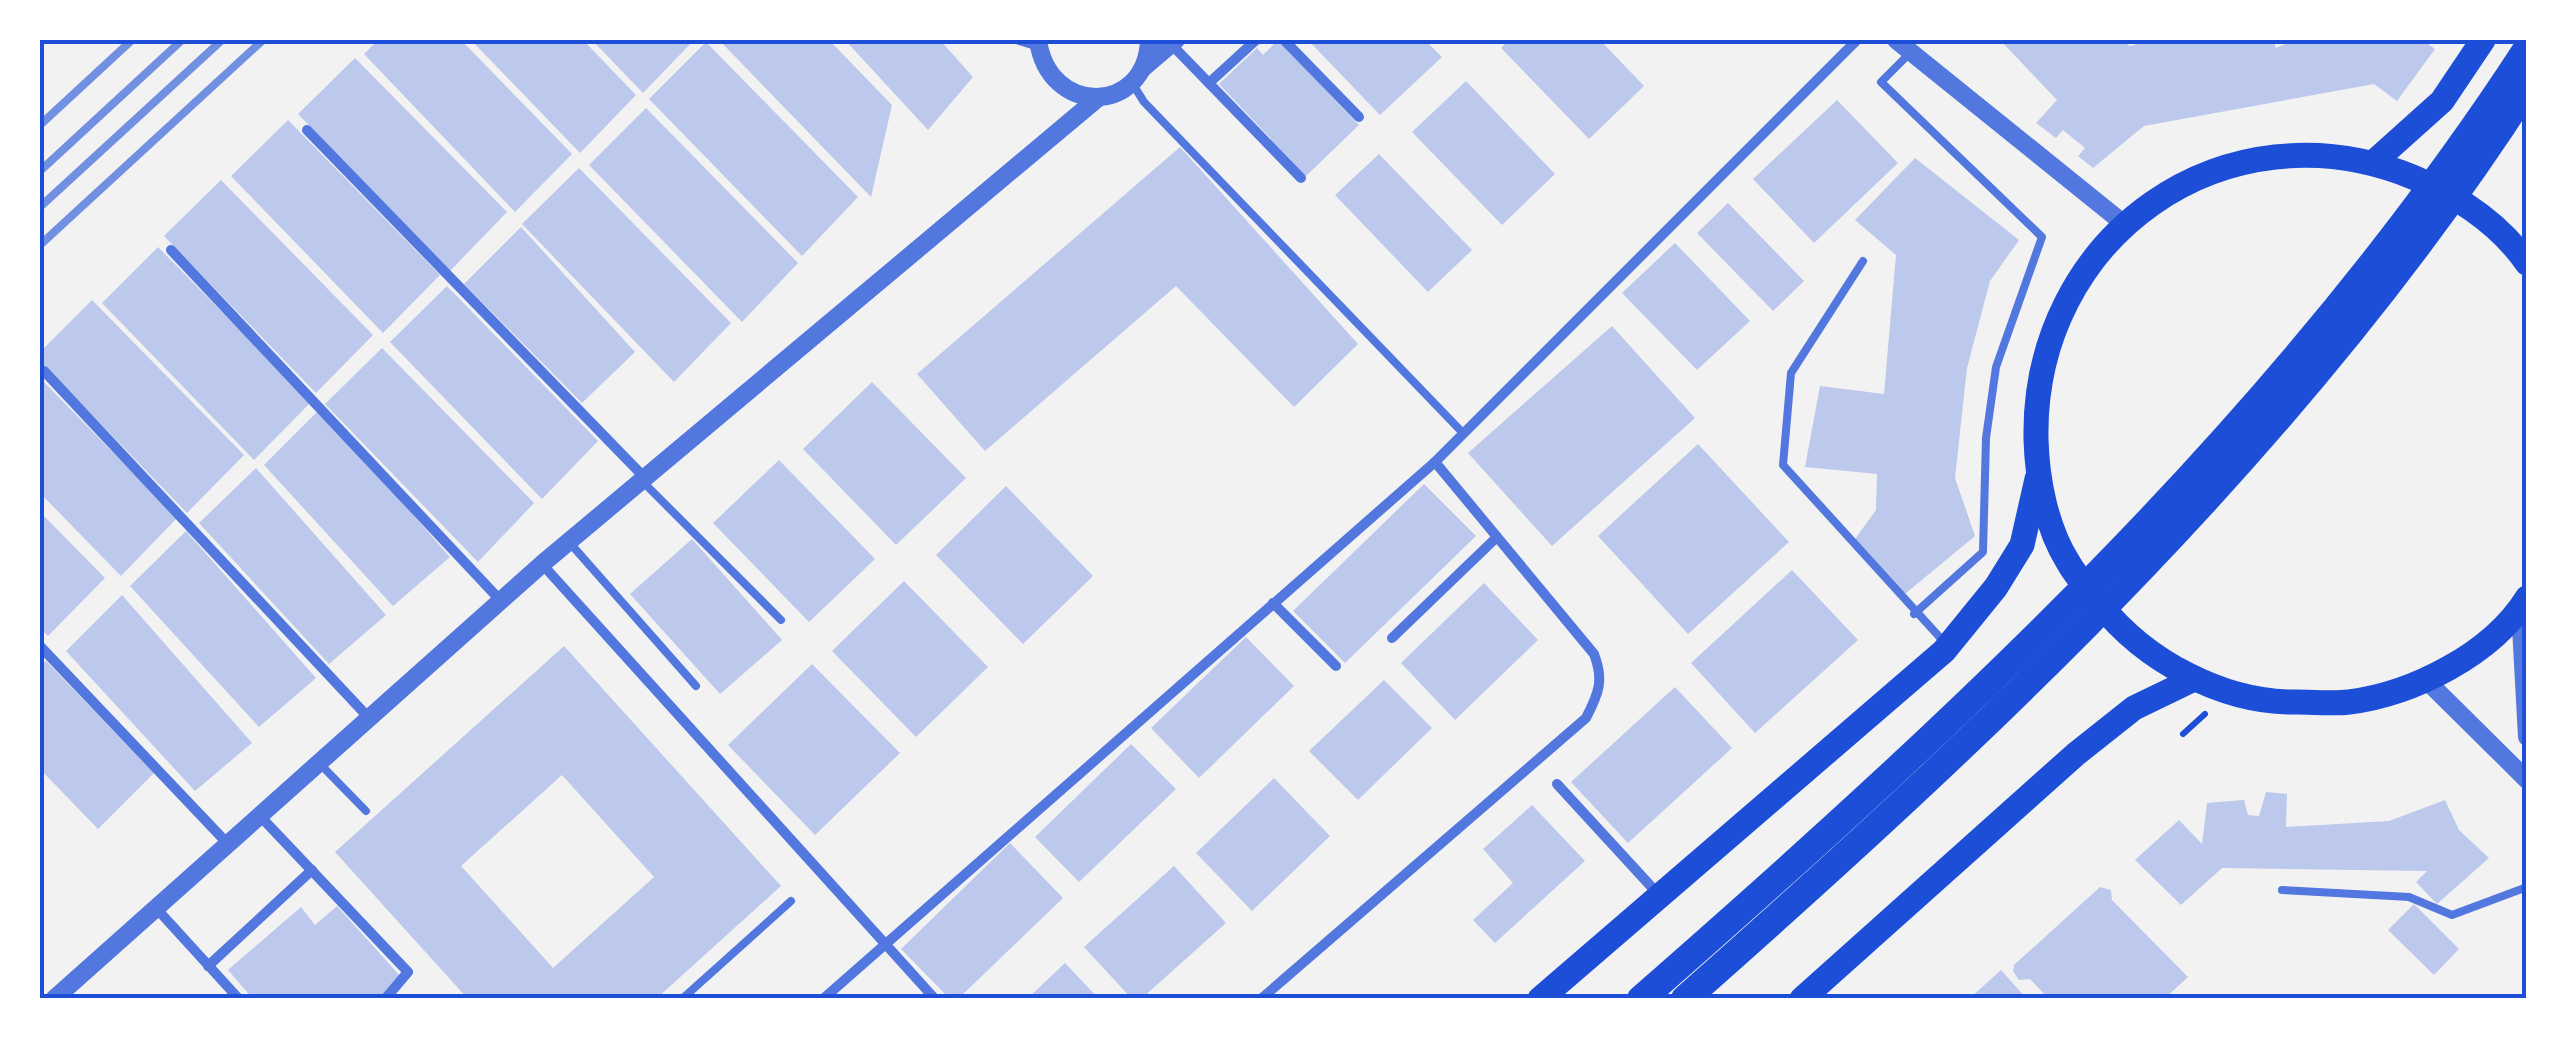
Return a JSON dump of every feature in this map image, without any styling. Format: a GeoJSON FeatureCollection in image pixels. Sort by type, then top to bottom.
{"type":"FeatureCollection","features":[{"type":"Feature","properties":{"kind":"highway"},"geometry":{"type":"LineString","coordinates":[[1642,999],[1962,711],[2112,563],[2268,394],[2479,122],[2527,49]]}},
{"type":"Feature","properties":{"kind":"highway"},"geometry":{"type":"LineString","coordinates":[[1686,999],[2058,653],[2276,424],[2482,159],[2527,88]]}},
{"type":"Feature","properties":{"kind":"main road"},"geometry":{"type":"LineString","coordinates":[[2374,162],[2442,101],[2483,40]]}},
{"type":"Feature","properties":{"kind":"main road"},"geometry":{"type":"LineString","coordinates":[[1540,999],[1948,646],[1996,586],[2022,545],[2037,479],[2035,392],[2060,310],[2123,223],[2168,192],[2237,164],[2311,154],[2374,162],[2454,195],[2512,242],[2527,263]]}},
{"type":"Feature","properties":{"kind":"main road"},"geometry":{"type":"LineString","coordinates":[[2037,479],[2066,561],[2120,630],[2194,680],[2270,702],[2350,702],[2426,680],[2477,650],[2524,603]]}},
{"type":"Feature","properties":{"kind":"main road"},"geometry":{"type":"LineString","coordinates":[[1802,999],[2076,754],[2134,708],[2194,680]]}},
{"type":"Feature","properties":{"kind":"street"},"geometry":{"type":"LineString","coordinates":[[1019,40],[1039,43],[1048,74],[1062,88],[1098,98]]}},
{"type":"Feature","properties":{"kind":"street"},"geometry":{"type":"LineString","coordinates":[[1137,76],[1148,40]]}},
{"type":"Feature","properties":{"kind":"street"},"geometry":{"type":"LineString","coordinates":[[1209,83],[1256,40]]}},
{"type":"Feature","properties":{"kind":"street"},"geometry":{"type":"LineString","coordinates":[[1284,40],[1359,118]]}},
{"type":"Feature","properties":{"kind":"street"},"geometry":{"type":"LineString","coordinates":[[824,999],[885,941],[1436,462],[1857,40]]}},
{"type":"Feature","properties":{"kind":"street"},"geometry":{"type":"LineString","coordinates":[[54,999],[542,564],[1098,98],[1137,76],[1174,42],[1300,178]]}},
{"type":"Feature","properties":{"kind":"street"},"geometry":{"type":"LineString","coordinates":[[1903,47],[2123,223]]}},
{"type":"Feature","properties":{"kind":"street"},"geometry":{"type":"LineString","coordinates":[[307,130],[643,478]]}},
{"type":"Feature","properties":{"kind":"street"},"geometry":{"type":"LineString","coordinates":[[171,250],[501,601]]}},
{"type":"Feature","properties":{"kind":"street"},"geometry":{"type":"LineString","coordinates":[[44,371],[369,718]]}},
{"type":"Feature","properties":{"kind":"street"},"geometry":{"type":"LineString","coordinates":[[1262,999],[1586,718],[1603,676],[1594,654],[1436,462]]}},
{"type":"Feature","properties":{"kind":"street"},"geometry":{"type":"LineString","coordinates":[[1392,638],[1497,537]]}},
{"type":"Feature","properties":{"kind":"street"},"geometry":{"type":"LineString","coordinates":[[542,564],[935,999]]}},
{"type":"Feature","properties":{"kind":"street"},"geometry":{"type":"LineString","coordinates":[[1274,603],[1336,666]]}},
{"type":"Feature","properties":{"kind":"street"},"geometry":{"type":"LineString","coordinates":[[2524,603],[2527,738]]}},
{"type":"Feature","properties":{"kind":"street"},"geometry":{"type":"LineString","coordinates":[[40,646],[228,844]]}},
{"type":"Feature","properties":{"kind":"street"},"geometry":{"type":"LineString","coordinates":[[2426,680],[2527,780]]}},
{"type":"Feature","properties":{"kind":"street"},"geometry":{"type":"LineString","coordinates":[[1557,784],[1658,895]]}},
{"type":"Feature","properties":{"kind":"street"},"geometry":{"type":"LineString","coordinates":[[260,816],[408,972],[385,999]]}},
{"type":"Feature","properties":{"kind":"street"},"geometry":{"type":"LineString","coordinates":[[208,966],[312,870]]}},
{"type":"Feature","properties":{"kind":"street"},"geometry":{"type":"LineString","coordinates":[[156,908],[239,999]]}},
{"type":"Feature","properties":{"kind":"lane"},"geometry":{"type":"LineString","coordinates":[[1903,47],[1881,82],[2042,238],[1996,367],[1986,438],[1983,552],[1914,614]]}},
{"type":"Feature","properties":{"kind":"lane"},"geometry":{"type":"LineString","coordinates":[[1137,76],[1144,102],[1463,434]]}},
{"type":"Feature","properties":{"kind":"lane"},"geometry":{"type":"LineString","coordinates":[[1863,261],[1791,372],[1783,465],[1914,614],[1948,646]]}},
{"type":"Feature","properties":{"kind":"lane"},"geometry":{"type":"LineString","coordinates":[[643,478],[780,620]]}},
{"type":"Feature","properties":{"kind":"lane"},"geometry":{"type":"LineString","coordinates":[[569,542],[696,686]]}},
{"type":"Feature","properties":{"kind":"lane"},"geometry":{"type":"LineString","coordinates":[[319,763],[366,811]]}},
{"type":"Feature","properties":{"kind":"lane"},"geometry":{"type":"LineString","coordinates":[[2282,890],[2409,897],[2452,915],[2527,887]]}},
{"type":"Feature","properties":{"kind":"lane"},"geometry":{"type":"LineString","coordinates":[[685,998],[792,901]]}},
{"type":"Feature","properties":{"kind":"building"},"geometry":{"type":"Polygon","coordinates":[[[378,40],[461,40],[572,154],[515,212],[364,54],[378,40]]]}},
{"type":"Feature","properties":{"kind":"building"},"geometry":{"type":"Polygon","coordinates":[[[471,40],[583,40],[636,95],[580,153],[471,40]]]}},
{"type":"Feature","properties":{"kind":"building"},"geometry":{"type":"Polygon","coordinates":[[[592,40],[694,40],[643,93],[592,40]]]}},
{"type":"Feature","properties":{"kind":"building"},"geometry":{"type":"Polygon","coordinates":[[[719,40],[829,40],[892,105],[871,197],[719,40]]]}},
{"type":"Feature","properties":{"kind":"building"},"geometry":{"type":"Polygon","coordinates":[[[845,40],[940,40],[973,77],[928,130],[845,40]]]}},
{"type":"Feature","properties":{"kind":"building"},"geometry":{"type":"Polygon","coordinates":[[[1278,40],[1359,125],[1306,176],[1219,84],[1257,48],[1263,55],[1278,40]]]}},
{"type":"Feature","properties":{"kind":"building"},"geometry":{"type":"Polygon","coordinates":[[[1308,40],[1425,40],[1442,57],[1380,115],[1308,40]]]}},
{"type":"Feature","properties":{"kind":"building"},"geometry":{"type":"Polygon","coordinates":[[[1509,40],[1600,40],[1644,86],[1589,139],[1501,48],[1509,40]]]}},
{"type":"Feature","properties":{"kind":"building"},"geometry":{"type":"Polygon","coordinates":[[[2000,40],[2122,40],[2130,46],[2154,40],[2273,40],[2276,48],[2294,40],[2423,40],[2435,49],[2397,101],[2374,84],[2144,126],[2093,168],[2078,156],[2085,148],[2063,130],[2056,138],[2036,123],[2057,100],[2000,40]]]}},
{"type":"Feature","properties":{"kind":"building"},"geometry":{"type":"Polygon","coordinates":[[[706,42],[858,197],[802,256],[649,99],[706,42]]]}},
{"type":"Feature","properties":{"kind":"building"},"geometry":{"type":"Polygon","coordinates":[[[355,58],[507,212],[450,271],[298,114],[355,58]]]}},
{"type":"Feature","properties":{"kind":"building"},"geometry":{"type":"Polygon","coordinates":[[[1466,81],[1555,174],[1502,225],[1412,132],[1466,81]]]}},
{"type":"Feature","properties":{"kind":"building"},"geometry":{"type":"Polygon","coordinates":[[[1837,100],[1898,163],[1814,243],[1753,179],[1837,100]]]}},
{"type":"Feature","properties":{"kind":"building"},"geometry":{"type":"Polygon","coordinates":[[[646,108],[798,263],[742,322],[589,165],[646,108]]]}},
{"type":"Feature","properties":{"kind":"building"},"geometry":{"type":"Polygon","coordinates":[[[288,120],[440,275],[383,333],[231,176],[288,120]]]}},
{"type":"Feature","properties":{"kind":"building"},"geometry":{"type":"Polygon","coordinates":[[[1180,147],[1358,344],[1294,407],[1176,286],[985,451],[917,374],[1180,147]]]}},
{"type":"Feature","properties":{"kind":"building"},"geometry":{"type":"Polygon","coordinates":[[[1379,154],[1472,250],[1428,292],[1335,195],[1379,154]]]}},
{"type":"Feature","properties":{"kind":"building"},"geometry":{"type":"Polygon","coordinates":[[[1915,158],[2019,240],[1990,281],[1967,368],[1955,478],[1975,536],[1900,598],[1855,539],[1876,510],[1877,474],[1805,467],[1820,386],[1884,394],[1896,255],[1855,220],[1915,158]]]}},
{"type":"Feature","properties":{"kind":"building"},"geometry":{"type":"Polygon","coordinates":[[[579,168],[731,323],[674,382],[522,224],[579,168]]]}},
{"type":"Feature","properties":{"kind":"building"},"geometry":{"type":"Polygon","coordinates":[[[221,180],[373,335],[316,393],[164,236],[221,180]]]}},
{"type":"Feature","properties":{"kind":"building"},"geometry":{"type":"Polygon","coordinates":[[[1728,203],[1804,281],[1773,311],[1697,233],[1728,203]]]}},
{"type":"Feature","properties":{"kind":"building"},"geometry":{"type":"Polygon","coordinates":[[[521,227],[635,352],[582,403],[464,284],[521,227]]]}},
{"type":"Feature","properties":{"kind":"building"},"geometry":{"type":"Polygon","coordinates":[[[1675,243],[1750,321],[1697,370],[1622,293],[1675,243]]]}},
{"type":"Feature","properties":{"kind":"building"},"geometry":{"type":"Polygon","coordinates":[[[158,247],[311,402],[254,460],[102,303],[158,247]]]}},
{"type":"Feature","properties":{"kind":"building"},"geometry":{"type":"Polygon","coordinates":[[[447,286],[598,441],[542,499],[390,342],[447,286]]]}},
{"type":"Feature","properties":{"kind":"building"},"geometry":{"type":"Polygon","coordinates":[[[92,300],[244,455],[187,513],[40,361],[40,352],[92,300]]]}},
{"type":"Feature","properties":{"kind":"building"},"geometry":{"type":"Polygon","coordinates":[[[1612,326],[1695,418],[1552,546],[1468,453],[1612,326]]]}},
{"type":"Feature","properties":{"kind":"building"},"geometry":{"type":"Polygon","coordinates":[[[382,348],[534,503],[478,562],[325,404],[382,348]]]}},
{"type":"Feature","properties":{"kind":"building"},"geometry":{"type":"Polygon","coordinates":[[[40,378],[177,518],[121,576],[40,493],[40,378]]]}},
{"type":"Feature","properties":{"kind":"building"},"geometry":{"type":"Polygon","coordinates":[[[872,382],[966,478],[896,545],[803,449],[872,382]]]}},
{"type":"Feature","properties":{"kind":"building"},"geometry":{"type":"Polygon","coordinates":[[[320,409],[450,557],[393,606],[264,465],[320,409]]]}},
{"type":"Feature","properties":{"kind":"building"},"geometry":{"type":"Polygon","coordinates":[[[1698,444],[1789,542],[1688,634],[1598,536],[1698,444]]]}},
{"type":"Feature","properties":{"kind":"building"},"geometry":{"type":"Polygon","coordinates":[[[779,460],[875,559],[809,622],[713,523],[779,460]]]}},
{"type":"Feature","properties":{"kind":"building"},"geometry":{"type":"Polygon","coordinates":[[[256,468],[386,615],[329,664],[199,523],[256,468]]]}},
{"type":"Feature","properties":{"kind":"building"},"geometry":{"type":"Polygon","coordinates":[[[1424,484],[1476,536],[1345,663],[1293,611],[1424,484]]]}},
{"type":"Feature","properties":{"kind":"building"},"geometry":{"type":"Polygon","coordinates":[[[1006,486],[1093,576],[1023,644],[936,555],[1006,486]]]}},
{"type":"Feature","properties":{"kind":"building"},"geometry":{"type":"Polygon","coordinates":[[[40,512],[105,578],[48,636],[40,628],[40,512]]]}},
{"type":"Feature","properties":{"kind":"building"},"geometry":{"type":"Polygon","coordinates":[[[186,531],[316,678],[259,727],[130,586],[186,531]]]}},
{"type":"Feature","properties":{"kind":"building"},"geometry":{"type":"Polygon","coordinates":[[[692,539],[782,640],[720,694],[630,594],[692,539]]]}},
{"type":"Feature","properties":{"kind":"building"},"geometry":{"type":"Polygon","coordinates":[[[1792,570],[1858,640],[1755,733],[1691,663],[1792,570]]]}},
{"type":"Feature","properties":{"kind":"building"},"geometry":{"type":"Polygon","coordinates":[[[904,581],[988,667],[916,737],[832,651],[904,581]]]}},
{"type":"Feature","properties":{"kind":"building"},"geometry":{"type":"Polygon","coordinates":[[[1484,583],[1538,640],[1455,720],[1401,663],[1484,583]]]}},
{"type":"Feature","properties":{"kind":"building"},"geometry":{"type":"Polygon","coordinates":[[[122,595],[252,743],[195,791],[66,651],[122,595]]]}},
{"type":"Feature","properties":{"kind":"building"},"geometry":{"type":"Polygon","coordinates":[[[1246,637],[1294,686],[1199,778],[1151,728],[1246,637]]]}},
{"type":"Feature","properties":{"kind":"building"},"geometry":{"type":"Polygon","coordinates":[[[564,646],[781,886],[656,999],[468,999],[335,852],[564,646]],[[562,775],[461,866],[553,968],[654,877],[562,775]]]}},
{"type":"Feature","properties":{"kind":"building"},"geometry":{"type":"Polygon","coordinates":[[[46,661],[154,773],[98,829],[40,769],[40,667],[46,661]]]}},
{"type":"Feature","properties":{"kind":"building"},"geometry":{"type":"Polygon","coordinates":[[[812,664],[900,753],[815,835],[728,745],[812,664]]]}},
{"type":"Feature","properties":{"kind":"building"},"geometry":{"type":"Polygon","coordinates":[[[1384,680],[1432,728],[1358,800],[1309,751],[1384,680]]]}},
{"type":"Feature","properties":{"kind":"building"},"geometry":{"type":"Polygon","coordinates":[[[1675,687],[1732,748],[1628,843],[1571,782],[1675,687]]]}},
{"type":"Feature","properties":{"kind":"building"},"geometry":{"type":"Polygon","coordinates":[[[1131,744],[1176,789],[1079,882],[1035,837],[1131,744]]]}},
{"type":"Feature","properties":{"kind":"building"},"geometry":{"type":"Polygon","coordinates":[[[1274,778],[1330,836],[1252,911],[1196,853],[1274,778]]]}},
{"type":"Feature","properties":{"kind":"building"},"geometry":{"type":"Polygon","coordinates":[[[2266,792],[2287,794],[2286,827],[2389,821],[2445,800],[2459,830],[2489,858],[2437,904],[2416,882],[2427,871],[2222,868],[2181,905],[2135,860],[2179,820],[2202,844],[2207,803],[2244,800],[2248,815],[2259,816],[2266,792]]]}},
{"type":"Feature","properties":{"kind":"building"},"geometry":{"type":"Polygon","coordinates":[[[1532,805],[1585,861],[1495,943],[1473,920],[1513,883],[1483,849],[1532,805]]]}},
{"type":"Feature","properties":{"kind":"building"},"geometry":{"type":"Polygon","coordinates":[[[1010,843],[1063,898],[958,999],[950,999],[901,949],[1010,843]]]}},
{"type":"Feature","properties":{"kind":"building"},"geometry":{"type":"Polygon","coordinates":[[[1174,866],[1226,923],[1141,999],[1132,999],[1084,947],[1174,866]]]}},
{"type":"Feature","properties":{"kind":"building"},"geometry":{"type":"Polygon","coordinates":[[[2100,887],[2111,890],[2112,900],[2188,977],[2164,999],[2049,999],[2030,979],[2019,980],[2013,971],[2014,965],[2100,887]]]}},
{"type":"Feature","properties":{"kind":"building"},"geometry":{"type":"Polygon","coordinates":[[[2414,904],[2459,949],[2434,975],[2388,930],[2414,904]]]}},
{"type":"Feature","properties":{"kind":"building"},"geometry":{"type":"Polygon","coordinates":[[[337,906],[402,978],[378,999],[253,999],[228,970],[301,907],[315,925],[337,906]]]}},
{"type":"Feature","properties":{"kind":"building"},"geometry":{"type":"Polygon","coordinates":[[[1065,963],[1099,999],[1027,999],[1065,963]]]}},
{"type":"Feature","properties":{"kind":"building"},"geometry":{"type":"Polygon","coordinates":[[[2001,970],[2027,999],[1969,999],[2001,970]]]}},
{"type":"Feature","properties":{"kind":"railway"},"geometry":{"type":"LineString","coordinates":[[40,125],[132,40]]}},
{"type":"Feature","properties":{"kind":"railway"},"geometry":{"type":"LineString","coordinates":[[40,171],[182,40]]}},
{"type":"Feature","properties":{"kind":"railway"},"geometry":{"type":"LineString","coordinates":[[40,207],[222,40]]}},
{"type":"Feature","properties":{"kind":"railway"},"geometry":{"type":"LineString","coordinates":[[40,245],[263,40]]}}]}
